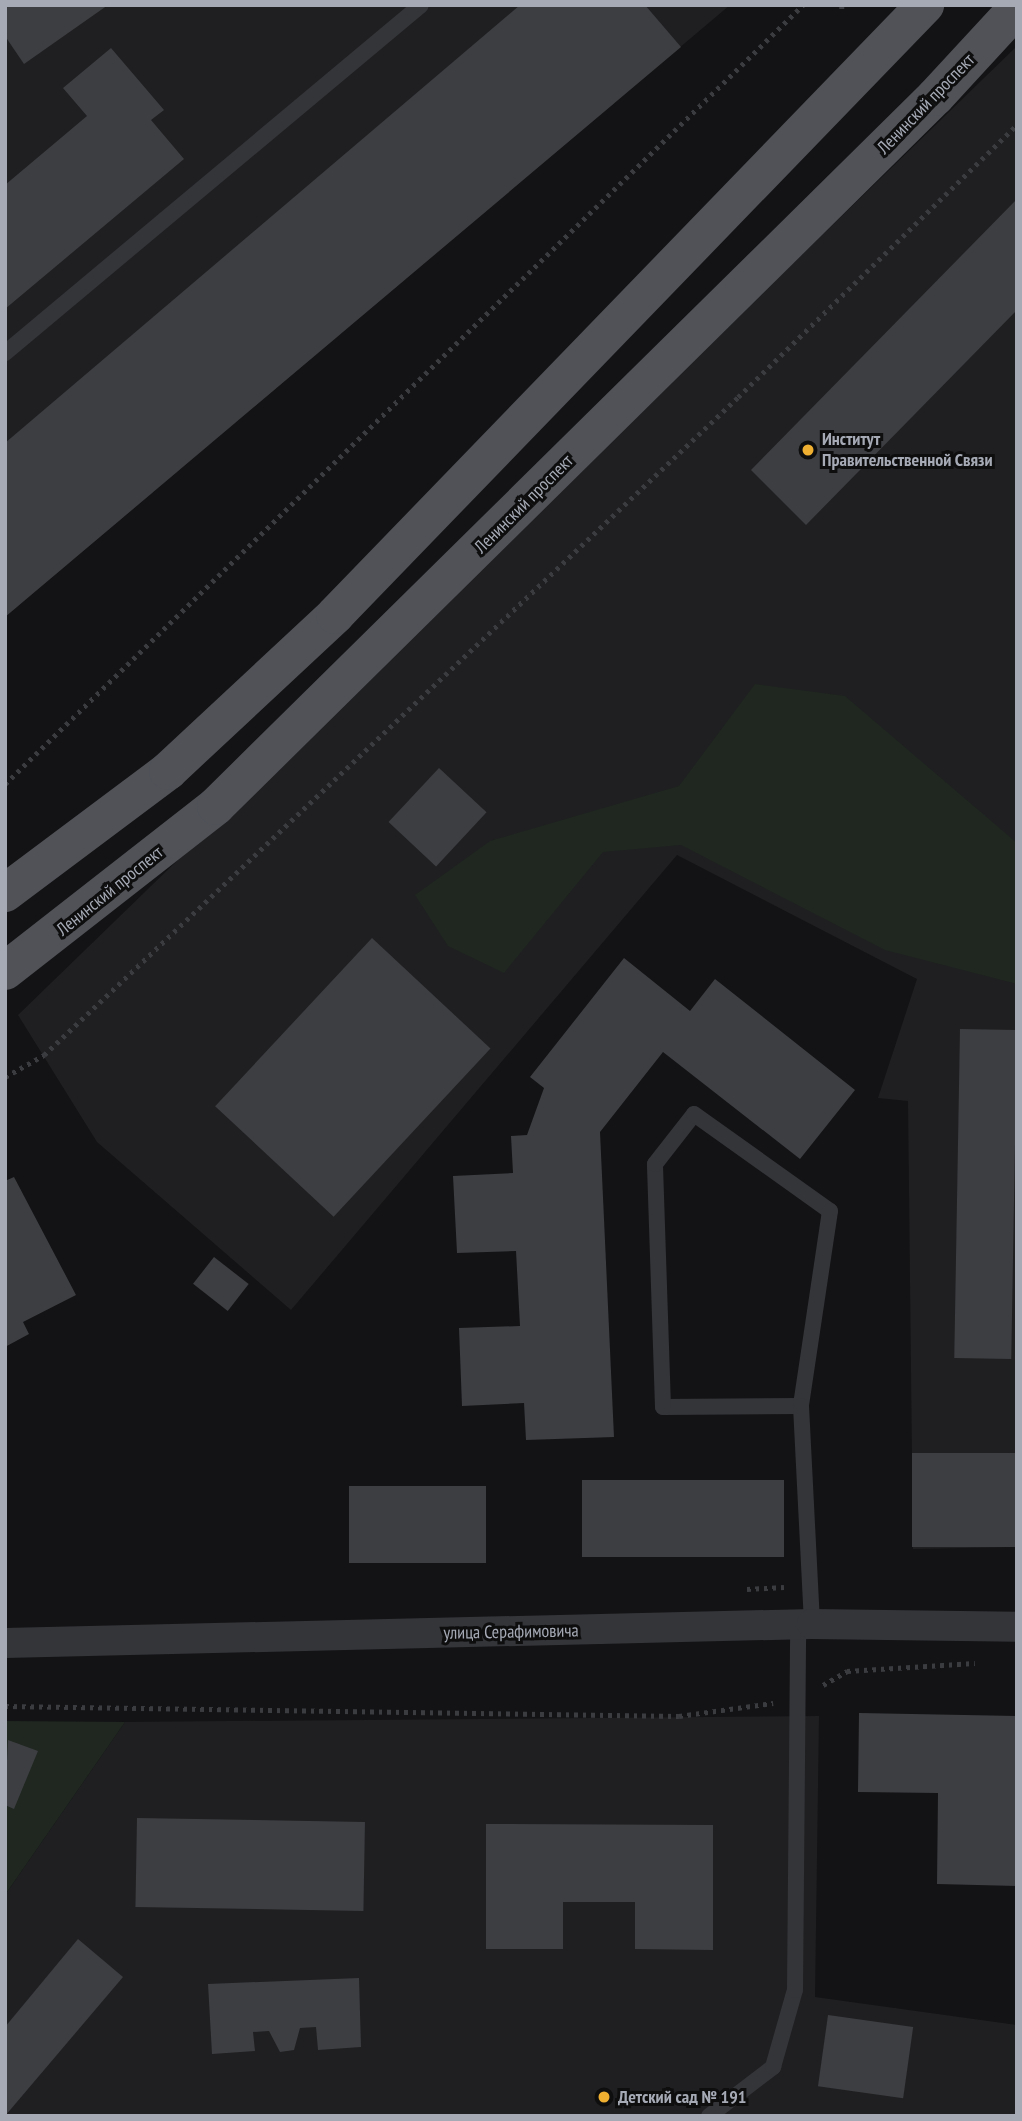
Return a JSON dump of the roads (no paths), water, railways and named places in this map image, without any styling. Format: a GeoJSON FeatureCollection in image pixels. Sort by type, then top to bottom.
{"type":"FeatureCollection","features":[{"type":"Feature","properties":{"kind":"main road"},"geometry":{"type":"LineString","coordinates":[[5,893],[168,771],[335,615],[925,5]]}},
{"type":"Feature","properties":{"kind":"main road","name":"Ленинский проспект"},"geometry":{"type":"LineString","coordinates":[[5,971],[216,806],[925,107],[1017,8]]}},
{"type":"Feature","properties":{"kind":"street","name":"улица Серафимовича"},"geometry":{"type":"LineString","coordinates":[[5,1643],[805,1625],[1017,1626]]}},
{"type":"Feature","properties":{"kind":"lane"},"geometry":{"type":"LineString","coordinates":[[5,353],[421,5]]}},
{"type":"Feature","properties":{"kind":"lane"},"geometry":{"type":"LineString","coordinates":[[709,2116],[722,2111],[773,2067],[795,1990],[798,1700],[805,1625],[802,1406],[830,1211],[694,1114],[655,1164],[663,1407],[802,1406]]}},
{"type":"Feature","properties":{"kind":"place","name":"Институт Правительственной Связи"},"geometry":{"type":"Point","coordinates":[808,450]}},
{"type":"Feature","properties":{"kind":"place","name":"Детский сад № 191"},"geometry":{"type":"Point","coordinates":[604,2097]}}]}
